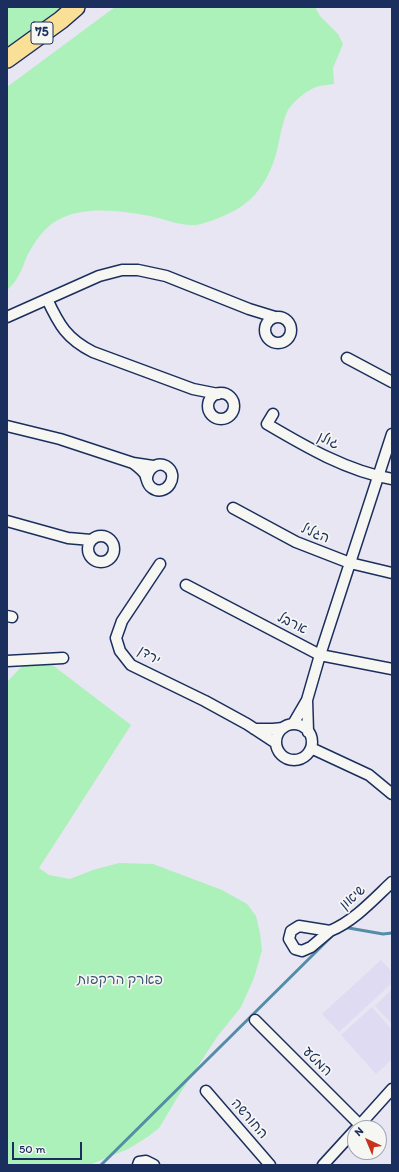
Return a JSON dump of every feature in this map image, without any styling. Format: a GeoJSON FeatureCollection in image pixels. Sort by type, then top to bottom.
{"type":"FeatureCollection","features":[{"type":"Feature","properties":{"kind":"highway","name":"75"},"geometry":{"type":"LineString","coordinates":[[7,59],[61,20],[76,7]]}},
{"type":"Feature","properties":{"kind":"street"},"geometry":{"type":"LineString","coordinates":[[7,317],[109,273],[122,270],[138,270],[166,276],[249,310],[283,318],[289,322],[291,330],[287,339],[278,343],[271,340],[267,335],[266,328],[261,320],[249,310]]}},
{"type":"Feature","properties":{"kind":"street"},"geometry":{"type":"LineString","coordinates":[[47,299],[62,329],[82,347],[193,389],[225,394],[231,399],[234,406],[230,416],[223,419],[216,418],[211,415],[204,400],[193,389]]}},
{"type":"Feature","properties":{"kind":"street"},"geometry":{"type":"LineString","coordinates":[[266,328],[269,321],[276,317]]}},
{"type":"Feature","properties":{"kind":"street"},"geometry":{"type":"LineString","coordinates":[[347,358],[392,382]]}},
{"type":"Feature","properties":{"kind":"street"},"geometry":{"type":"LineString","coordinates":[[208,406],[211,398],[218,394]]}},
{"type":"Feature","properties":{"kind":"street","name":"גולן"},"geometry":{"type":"LineString","coordinates":[[274,414],[267,424],[312,450],[378,476],[392,479]]}},
{"type":"Feature","properties":{"kind":"street"},"geometry":{"type":"LineString","coordinates":[[7,426],[73,443],[133,463],[168,467],[172,474],[171,484],[162,490],[156,490],[150,486],[140,469],[133,463]]}},
{"type":"Feature","properties":{"kind":"street"},"geometry":{"type":"LineString","coordinates":[[307,700],[288,726],[277,736],[276,744],[278,752],[288,760],[304,757],[311,748],[312,742],[308,732],[307,700],[320,655],[392,434]]}},
{"type":"Feature","properties":{"kind":"street"},"geometry":{"type":"LineString","coordinates":[[147,479],[148,472],[153,466]]}},
{"type":"Feature","properties":{"kind":"street","name":"הגליל"},"geometry":{"type":"LineString","coordinates":[[233,508],[296,542],[350,563],[392,573]]}},
{"type":"Feature","properties":{"kind":"street"},"geometry":{"type":"LineString","coordinates":[[7,521],[68,538],[92,540]]}},
{"type":"Feature","properties":{"kind":"street"},"geometry":{"type":"LineString","coordinates":[[68,538],[83,548],[89,555],[94,560],[104,562],[110,558],[113,552],[113,545],[109,539],[102,536],[94,538],[88,547],[89,555]]}},
{"type":"Feature","properties":{"kind":"street","name":"ירדן"},"geometry":{"type":"LineString","coordinates":[[160,564],[122,621],[116,638],[120,651],[132,665],[205,701],[254,728],[276,744]]}},
{"type":"Feature","properties":{"kind":"street","name":"ארבל"},"geometry":{"type":"LineString","coordinates":[[186,585],[320,655],[392,668]]}},
{"type":"Feature","properties":{"kind":"street"},"geometry":{"type":"LineString","coordinates":[[7,661],[64,658]]}},
{"type":"Feature","properties":{"kind":"street"},"geometry":{"type":"LineString","coordinates":[[288,726],[302,726],[308,732]]}},
{"type":"Feature","properties":{"kind":"street","name":"ירדן"},"geometry":{"type":"LineString","coordinates":[[254,728],[273,729],[288,726]]}},
{"type":"Feature","properties":{"kind":"street"},"geometry":{"type":"LineString","coordinates":[[311,748],[369,775],[392,794]]}},
{"type":"Feature","properties":{"kind":"street","name":"שיאון"},"geometry":{"type":"LineString","coordinates":[[330,931],[341,927],[392,882]]}},
{"type":"Feature","properties":{"kind":"street","name":"המטע"},"geometry":{"type":"LineString","coordinates":[[255,1020],[349,1120]]}},
{"type":"Feature","properties":{"kind":"street"},"geometry":{"type":"LineString","coordinates":[[364,1120],[392,1088]]}},
{"type":"Feature","properties":{"kind":"street","name":"החורשה"},"geometry":{"type":"LineString","coordinates":[[206,1092],[270,1165]]}},
{"type":"Feature","properties":{"kind":"street"},"geometry":{"type":"LineString","coordinates":[[323,1165],[347,1139]]}},
{"type":"Feature","properties":{"kind":"street"},"geometry":{"type":"LineString","coordinates":[[138,1165],[139,1162],[146,1161],[154,1165]]}},
{"type":"Feature","properties":{"kind":"shaded area"},"geometry":{"type":"Polygon","coordinates":[[[381,960],[392,972],[392,983],[339,1032],[322,1014],[381,960]]]}},
{"type":"Feature","properties":{"kind":"shaded area"},"geometry":{"type":"Polygon","coordinates":[[[392,989],[392,1024],[375,1006],[392,989]]]}},
{"type":"Feature","properties":{"kind":"shaded area"},"geometry":{"type":"Polygon","coordinates":[[[372,1007],[392,1030],[392,1059],[376,1074],[341,1035],[372,1007]]]}},
{"type":"Feature","properties":{"kind":"green space"},"geometry":{"type":"Polygon","coordinates":[[[7,7],[66,7],[7,53],[7,7]]]}},
{"type":"Feature","properties":{"kind":"green space"},"geometry":{"type":"Polygon","coordinates":[[[115,7],[315,7],[320,16],[338,34],[343,44],[333,68],[334,84],[318,86],[304,94],[292,104],[284,121],[275,158],[269,174],[255,195],[238,209],[213,220],[195,225],[172,222],[127,212],[103,210],[80,212],[69,215],[53,223],[40,236],[27,256],[17,279],[7,290],[7,87],[115,7]]]}},
{"type":"Feature","properties":{"kind":"green space","name":"פארק הרקפות"},"geometry":{"type":"Polygon","coordinates":[[[38,654],[131,725],[39,868],[49,875],[70,879],[93,870],[119,863],[153,864],[222,890],[247,904],[256,916],[262,950],[254,978],[241,1007],[217,1037],[159,1128],[128,1149],[89,1165],[7,1165],[7,682],[26,662],[38,654]]]}},
{"type":"Feature","properties":{"kind":"waterway"},"geometry":{"type":"LineString","coordinates":[[343,927],[383,934],[392,933]]}},
{"type":"Feature","properties":{"kind":"waterway"},"geometry":{"type":"LineString","coordinates":[[101,1165],[334,934]]}}]}
